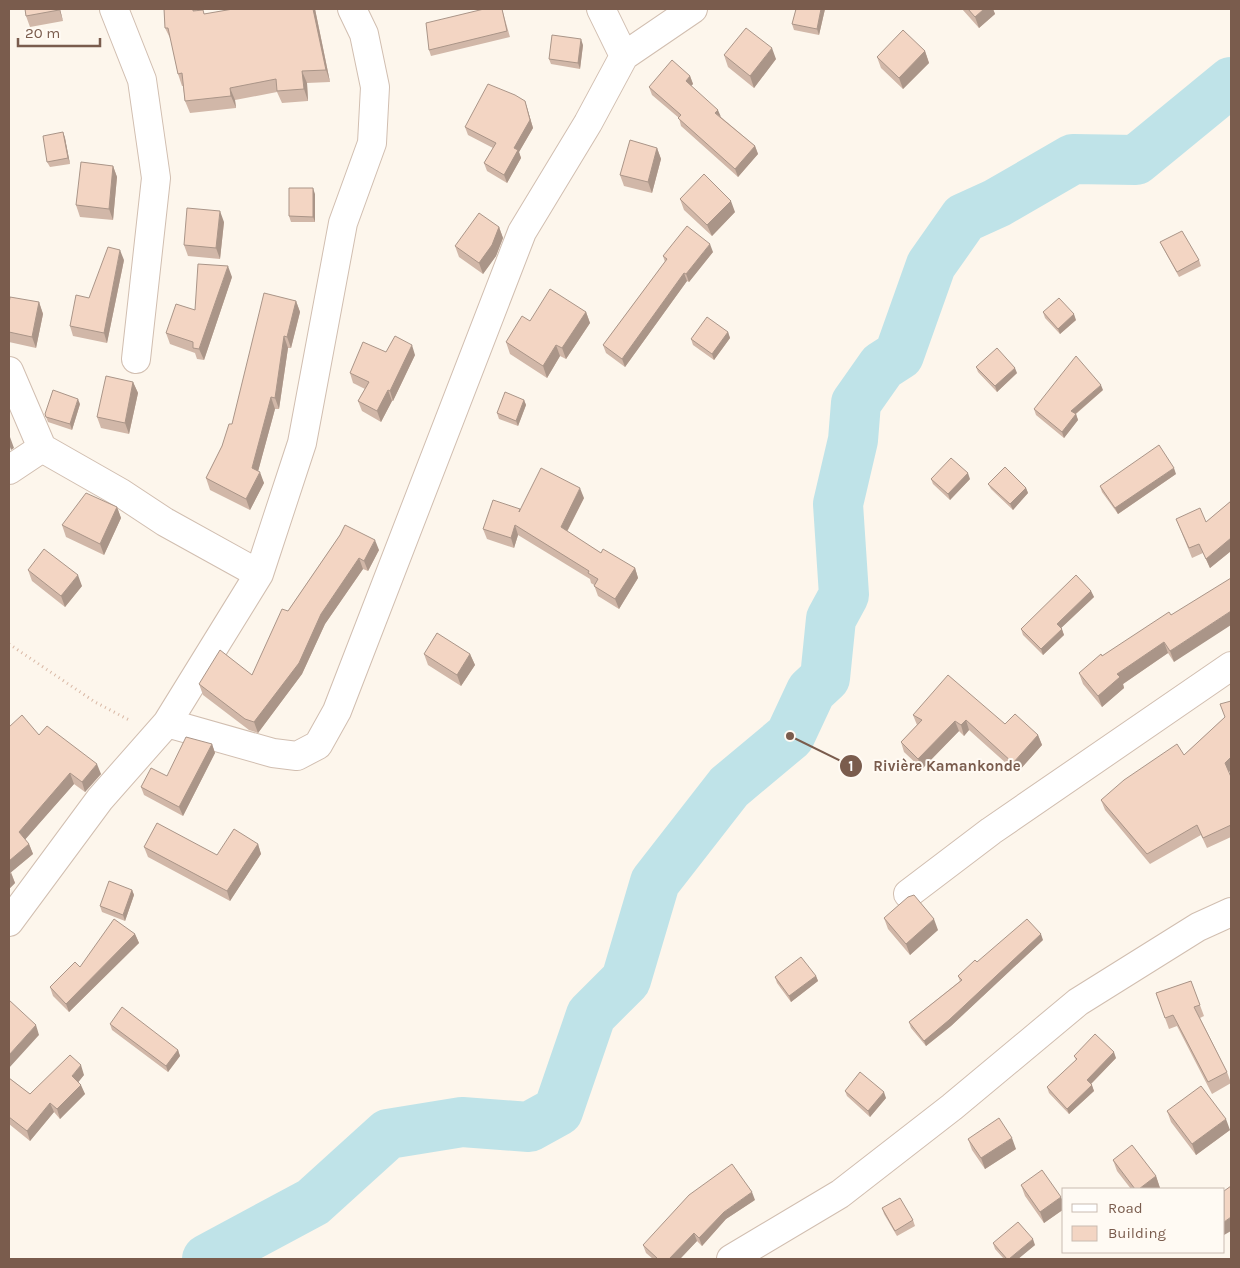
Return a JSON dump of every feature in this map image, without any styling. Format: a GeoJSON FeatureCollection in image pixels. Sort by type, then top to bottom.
{"type":"FeatureCollection","features":[{"type":"Feature","properties":{"kind":"street"},"geometry":{"type":"LineString","coordinates":[[114,9],[142,80],[156,178],[136,359]]}},
{"type":"Feature","properties":{"kind":"street"},"geometry":{"type":"LineString","coordinates":[[9,922],[100,799],[162,729],[259,574],[302,442],[343,223],[372,143],[375,87],[364,34],[352,9]]}},
{"type":"Feature","properties":{"kind":"street"},"geometry":{"type":"LineString","coordinates":[[601,9],[624,56]]}},
{"type":"Feature","properties":{"kind":"street"},"geometry":{"type":"LineString","coordinates":[[162,729],[272,753],[297,756],[318,745],[337,711],[522,232],[588,123],[624,56],[693,9]]}},
{"type":"Feature","properties":{"kind":"street"},"geometry":{"type":"LineString","coordinates":[[9,371],[42,448],[121,493],[165,522],[259,574]]}},
{"type":"Feature","properties":{"kind":"street"},"geometry":{"type":"LineString","coordinates":[[9,470],[42,448]]}},
{"type":"Feature","properties":{"kind":"street"},"geometry":{"type":"LineString","coordinates":[[908,894],[991,831],[1231,666]]}},
{"type":"Feature","properties":{"kind":"street"},"geometry":{"type":"LineString","coordinates":[[731,1259],[840,1194],[952,1107],[1078,1002],[1198,927],[1231,912]]}},
{"type":"Feature","properties":{"kind":"path"},"geometry":{"type":"LineString","coordinates":[[9,644],[95,702],[162,729]]}},
{"type":"Feature","properties":{"kind":"building"},"geometry":{"type":"Polygon","coordinates":[[[25,9],[59,9],[59,10],[26,16],[25,9]]]}},
{"type":"Feature","properties":{"kind":"building"},"geometry":{"type":"Polygon","coordinates":[[[164,9],[203,10],[204,14],[233,9],[313,9],[326,70],[302,71],[304,89],[277,91],[276,79],[230,88],[231,96],[185,101],[182,73],[178,74],[168,28],[165,28],[164,9]]]}},
{"type":"Feature","properties":{"kind":"building"},"geometry":{"type":"Polygon","coordinates":[[[484,9],[502,9],[507,31],[429,50],[426,23],[484,9]]]}},
{"type":"Feature","properties":{"kind":"building"},"geometry":{"type":"Polygon","coordinates":[[[796,9],[821,9],[817,29],[792,24],[796,9]]]}},
{"type":"Feature","properties":{"kind":"building"},"geometry":{"type":"Polygon","coordinates":[[[968,9],[984,9],[975,17],[968,9]]]}},
{"type":"Feature","properties":{"kind":"building"},"geometry":{"type":"Polygon","coordinates":[[[746,28],[772,48],[750,76],[724,55],[746,28]]]}},
{"type":"Feature","properties":{"kind":"building"},"geometry":{"type":"Polygon","coordinates":[[[903,30],[925,51],[899,78],[877,57],[903,30]]]}},
{"type":"Feature","properties":{"kind":"building"},"geometry":{"type":"Polygon","coordinates":[[[552,35],[581,39],[578,63],[549,59],[552,35]]]}},
{"type":"Feature","properties":{"kind":"building"},"geometry":{"type":"Polygon","coordinates":[[[672,60],[690,76],[686,81],[718,110],[715,113],[755,146],[735,169],[678,118],[681,115],[649,87],[672,60]]]}},
{"type":"Feature","properties":{"kind":"building"},"geometry":{"type":"Polygon","coordinates":[[[488,84],[525,101],[530,120],[514,148],[518,150],[504,175],[484,163],[496,143],[465,127],[488,84]]]}},
{"type":"Feature","properties":{"kind":"building"},"geometry":{"type":"Polygon","coordinates":[[[63,132],[68,158],[47,162],[43,136],[63,132]]]}},
{"type":"Feature","properties":{"kind":"building"},"geometry":{"type":"Polygon","coordinates":[[[630,140],[657,148],[648,182],[620,175],[630,140]]]}},
{"type":"Feature","properties":{"kind":"building"},"geometry":{"type":"Polygon","coordinates":[[[81,162],[113,166],[109,209],[76,205],[81,162]]]}},
{"type":"Feature","properties":{"kind":"building"},"geometry":{"type":"Polygon","coordinates":[[[704,174],[731,201],[707,225],[680,199],[704,174]]]}},
{"type":"Feature","properties":{"kind":"building"},"geometry":{"type":"Polygon","coordinates":[[[289,188],[313,188],[313,217],[289,216],[289,188]]]}},
{"type":"Feature","properties":{"kind":"building"},"geometry":{"type":"Polygon","coordinates":[[[187,208],[220,211],[216,248],[184,245],[187,208]]]}},
{"type":"Feature","properties":{"kind":"building"},"geometry":{"type":"Polygon","coordinates":[[[479,213],[499,227],[492,245],[479,263],[455,246],[479,213]]]}},
{"type":"Feature","properties":{"kind":"building"},"geometry":{"type":"Polygon","coordinates":[[[687,226],[710,244],[686,274],[684,273],[622,359],[603,345],[667,259],[663,256],[687,226]]]}},
{"type":"Feature","properties":{"kind":"building"},"geometry":{"type":"Polygon","coordinates":[[[1182,231],[1199,260],[1177,272],[1160,242],[1182,231]]]}},
{"type":"Feature","properties":{"kind":"building"},"geometry":{"type":"Polygon","coordinates":[[[108,247],[120,250],[104,333],[70,326],[76,295],[89,298],[108,247]]]}},
{"type":"Feature","properties":{"kind":"building"},"geometry":{"type":"Polygon","coordinates":[[[198,264],[228,266],[199,349],[193,348],[193,342],[166,333],[176,304],[195,310],[198,264]]]}},
{"type":"Feature","properties":{"kind":"building"},"geometry":{"type":"Polygon","coordinates":[[[550,289],[586,312],[562,348],[556,345],[543,366],[506,342],[522,316],[530,321],[550,289]]]}},
{"type":"Feature","properties":{"kind":"building"},"geometry":{"type":"Polygon","coordinates":[[[264,293],[296,301],[287,337],[284,336],[275,398],[271,397],[252,468],[260,472],[246,499],[206,478],[222,446],[229,424],[232,424],[264,293]]]}},
{"type":"Feature","properties":{"kind":"building"},"geometry":{"type":"Polygon","coordinates":[[[10,297],[39,302],[32,337],[9,332],[10,297]]]}},
{"type":"Feature","properties":{"kind":"building"},"geometry":{"type":"Polygon","coordinates":[[[1059,298],[1074,314],[1058,329],[1043,312],[1059,298]]]}},
{"type":"Feature","properties":{"kind":"building"},"geometry":{"type":"Polygon","coordinates":[[[707,317],[728,332],[712,354],[691,339],[707,317]]]}},
{"type":"Feature","properties":{"kind":"building"},"geometry":{"type":"Polygon","coordinates":[[[395,336],[412,345],[390,391],[388,390],[377,411],[358,401],[369,382],[350,373],[363,342],[386,352],[395,336]]]}},
{"type":"Feature","properties":{"kind":"building"},"geometry":{"type":"Polygon","coordinates":[[[997,348],[1015,368],[995,386],[976,367],[997,348]]]}},
{"type":"Feature","properties":{"kind":"building"},"geometry":{"type":"Polygon","coordinates":[[[1076,356],[1101,385],[1071,411],[1076,414],[1062,432],[1034,409],[1076,356]]]}},
{"type":"Feature","properties":{"kind":"building"},"geometry":{"type":"Polygon","coordinates":[[[106,376],[133,382],[125,423],[97,417],[106,376]]]}},
{"type":"Feature","properties":{"kind":"building"},"geometry":{"type":"Polygon","coordinates":[[[53,390],[78,399],[70,424],[46,417],[45,414],[53,390]]]}},
{"type":"Feature","properties":{"kind":"building"},"geometry":{"type":"Polygon","coordinates":[[[505,392],[524,400],[516,421],[497,413],[505,392]]]}},
{"type":"Feature","properties":{"kind":"building"},"geometry":{"type":"Polygon","coordinates":[[[1159,445],[1174,468],[1115,508],[1100,486],[1159,445]]]}},
{"type":"Feature","properties":{"kind":"building"},"geometry":{"type":"Polygon","coordinates":[[[951,458],[968,473],[948,494],[931,479],[951,458]]]}},
{"type":"Feature","properties":{"kind":"building"},"geometry":{"type":"Polygon","coordinates":[[[1005,467],[1026,488],[1010,504],[988,484],[1005,467]]]}},
{"type":"Feature","properties":{"kind":"building"},"geometry":{"type":"Polygon","coordinates":[[[541,468],[580,488],[561,527],[601,553],[603,549],[635,568],[615,599],[594,586],[598,579],[588,573],[589,571],[515,525],[511,538],[483,529],[493,500],[520,509],[519,512],[541,468]]]}},
{"type":"Feature","properties":{"kind":"building"},"geometry":{"type":"Polygon","coordinates":[[[86,493],[117,507],[100,544],[62,525],[86,493]]]}},
{"type":"Feature","properties":{"kind":"building"},"geometry":{"type":"Polygon","coordinates":[[[1231,501],[1231,538],[1206,559],[1199,544],[1189,548],[1176,519],[1200,508],[1206,522],[1231,501]]]}},
{"type":"Feature","properties":{"kind":"building"},"geometry":{"type":"Polygon","coordinates":[[[345,525],[375,540],[364,561],[359,558],[321,614],[299,663],[254,722],[245,719],[199,684],[220,650],[252,675],[282,609],[288,611],[345,525]]]}},
{"type":"Feature","properties":{"kind":"building"},"geometry":{"type":"Polygon","coordinates":[[[44,549],[78,575],[61,596],[28,570],[44,549]]]}},
{"type":"Feature","properties":{"kind":"building"},"geometry":{"type":"Polygon","coordinates":[[[1076,575],[1091,591],[1057,624],[1062,629],[1041,649],[1021,629],[1076,575]]]}},
{"type":"Feature","properties":{"kind":"building"},"geometry":{"type":"Polygon","coordinates":[[[1231,578],[1231,611],[1170,651],[1164,642],[1117,674],[1120,677],[1098,696],[1079,673],[1101,654],[1102,656],[1169,612],[1171,615],[1231,578]]]}},
{"type":"Feature","properties":{"kind":"building"},"geometry":{"type":"Polygon","coordinates":[[[437,633],[470,654],[457,675],[424,654],[437,633]]]}},
{"type":"Feature","properties":{"kind":"building"},"geometry":{"type":"Polygon","coordinates":[[[948,675],[1005,724],[1015,714],[1038,735],[1013,763],[966,720],[961,725],[955,721],[918,759],[901,742],[922,720],[913,715],[948,675]]]}},
{"type":"Feature","properties":{"kind":"building"},"geometry":{"type":"Polygon","coordinates":[[[1231,701],[1231,757],[1225,763],[1231,777],[1231,825],[1203,838],[1197,825],[1147,854],[1101,800],[1124,780],[1177,744],[1184,755],[1225,717],[1220,704],[1231,701]]]}},
{"type":"Feature","properties":{"kind":"building"},"geometry":{"type":"Polygon","coordinates":[[[22,715],[39,735],[47,726],[97,764],[82,782],[70,773],[19,832],[29,844],[9,861],[9,727],[22,715]]]}},
{"type":"Feature","properties":{"kind":"building"},"geometry":{"type":"Polygon","coordinates":[[[186,737],[212,744],[179,807],[141,787],[151,768],[167,776],[186,737]]]}},
{"type":"Feature","properties":{"kind":"building"},"geometry":{"type":"Polygon","coordinates":[[[157,823],[217,855],[234,829],[258,844],[227,891],[144,847],[157,823]]]}},
{"type":"Feature","properties":{"kind":"building"},"geometry":{"type":"Polygon","coordinates":[[[109,881],[132,890],[123,915],[100,906],[109,881]]]}},
{"type":"Feature","properties":{"kind":"building"},"geometry":{"type":"Polygon","coordinates":[[[914,895],[934,919],[906,944],[884,918],[908,897],[914,895]]]}},
{"type":"Feature","properties":{"kind":"building"},"geometry":{"type":"Polygon","coordinates":[[[114,919],[135,934],[66,1004],[50,987],[75,962],[80,967],[114,919]]]}},
{"type":"Feature","properties":{"kind":"building"},"geometry":{"type":"Polygon","coordinates":[[[1027,919],[1041,934],[924,1041],[909,1022],[962,980],[958,976],[975,960],[977,962],[1027,919]]]}},
{"type":"Feature","properties":{"kind":"building"},"geometry":{"type":"Polygon","coordinates":[[[801,957],[816,976],[789,996],[775,977],[801,957]]]}},
{"type":"Feature","properties":{"kind":"building"},"geometry":{"type":"Polygon","coordinates":[[[1191,981],[1200,1005],[1194,1007],[1227,1072],[1208,1082],[1173,1015],[1165,1018],[1156,993],[1191,981]]]}},
{"type":"Feature","properties":{"kind":"building"},"geometry":{"type":"Polygon","coordinates":[[[9,1000],[36,1025],[9,1055],[9,1000]]]}},
{"type":"Feature","properties":{"kind":"building"},"geometry":{"type":"Polygon","coordinates":[[[122,1007],[178,1050],[166,1066],[110,1024],[122,1007]]]}},
{"type":"Feature","properties":{"kind":"building"},"geometry":{"type":"Polygon","coordinates":[[[1095,1034],[1114,1052],[1087,1080],[1092,1085],[1067,1109],[1047,1087],[1077,1059],[1074,1056],[1095,1034]]]}},
{"type":"Feature","properties":{"kind":"building"},"geometry":{"type":"Polygon","coordinates":[[[70,1055],[81,1065],[72,1076],[81,1085],[57,1109],[50,1103],[27,1131],[9,1117],[9,1078],[30,1094],[70,1055]]]}},
{"type":"Feature","properties":{"kind":"building"},"geometry":{"type":"Polygon","coordinates":[[[860,1072],[884,1092],[868,1111],[845,1091],[860,1072]]]}},
{"type":"Feature","properties":{"kind":"building"},"geometry":{"type":"Polygon","coordinates":[[[1201,1086],[1226,1119],[1192,1144],[1167,1111],[1201,1086]]]}},
{"type":"Feature","properties":{"kind":"building"},"geometry":{"type":"Polygon","coordinates":[[[999,1118],[1012,1138],[981,1158],[968,1139],[999,1118]]]}},
{"type":"Feature","properties":{"kind":"building"},"geometry":{"type":"Polygon","coordinates":[[[1132,1145],[1156,1176],[1140,1188],[1134,1188],[1113,1160],[1132,1145]]]}},
{"type":"Feature","properties":{"kind":"building"},"geometry":{"type":"Polygon","coordinates":[[[732,1164],[752,1192],[724,1212],[699,1238],[694,1233],[669,1259],[658,1259],[643,1245],[689,1195],[732,1164]]]}},
{"type":"Feature","properties":{"kind":"building"},"geometry":{"type":"Polygon","coordinates":[[[1042,1170],[1061,1197],[1040,1212],[1021,1185],[1042,1170]]]}},
{"type":"Feature","properties":{"kind":"building"},"geometry":{"type":"Polygon","coordinates":[[[1231,1186],[1231,1217],[1225,1221],[1225,1190],[1231,1186]]]}},
{"type":"Feature","properties":{"kind":"building"},"geometry":{"type":"Polygon","coordinates":[[[900,1198],[913,1220],[895,1231],[882,1208],[900,1198]]]}},
{"type":"Feature","properties":{"kind":"building"},"geometry":{"type":"Polygon","coordinates":[[[1018,1222],[1033,1239],[1007,1259],[993,1243],[1018,1222]]]}},
{"type":"Feature","properties":{"kind":"waterway"},"geometry":{"type":"LineString","coordinates":[[207,1259],[313,1202],[388,1134],[462,1122],[529,1127],[558,1111],[591,1015],[626,980],[655,882],[729,787],[790,736],[811,691],[825,678],[831,619],[844,595],[838,504],[853,440],[856,403],[882,366],[899,355],[931,265],[964,218],[997,203],[1073,159],[1136,160],[1231,82]]}},
{"type":"Feature","properties":{"kind":"place","name":"Rivière Kamankonde"},"geometry":{"type":"Point","coordinates":[790,736]}}]}
